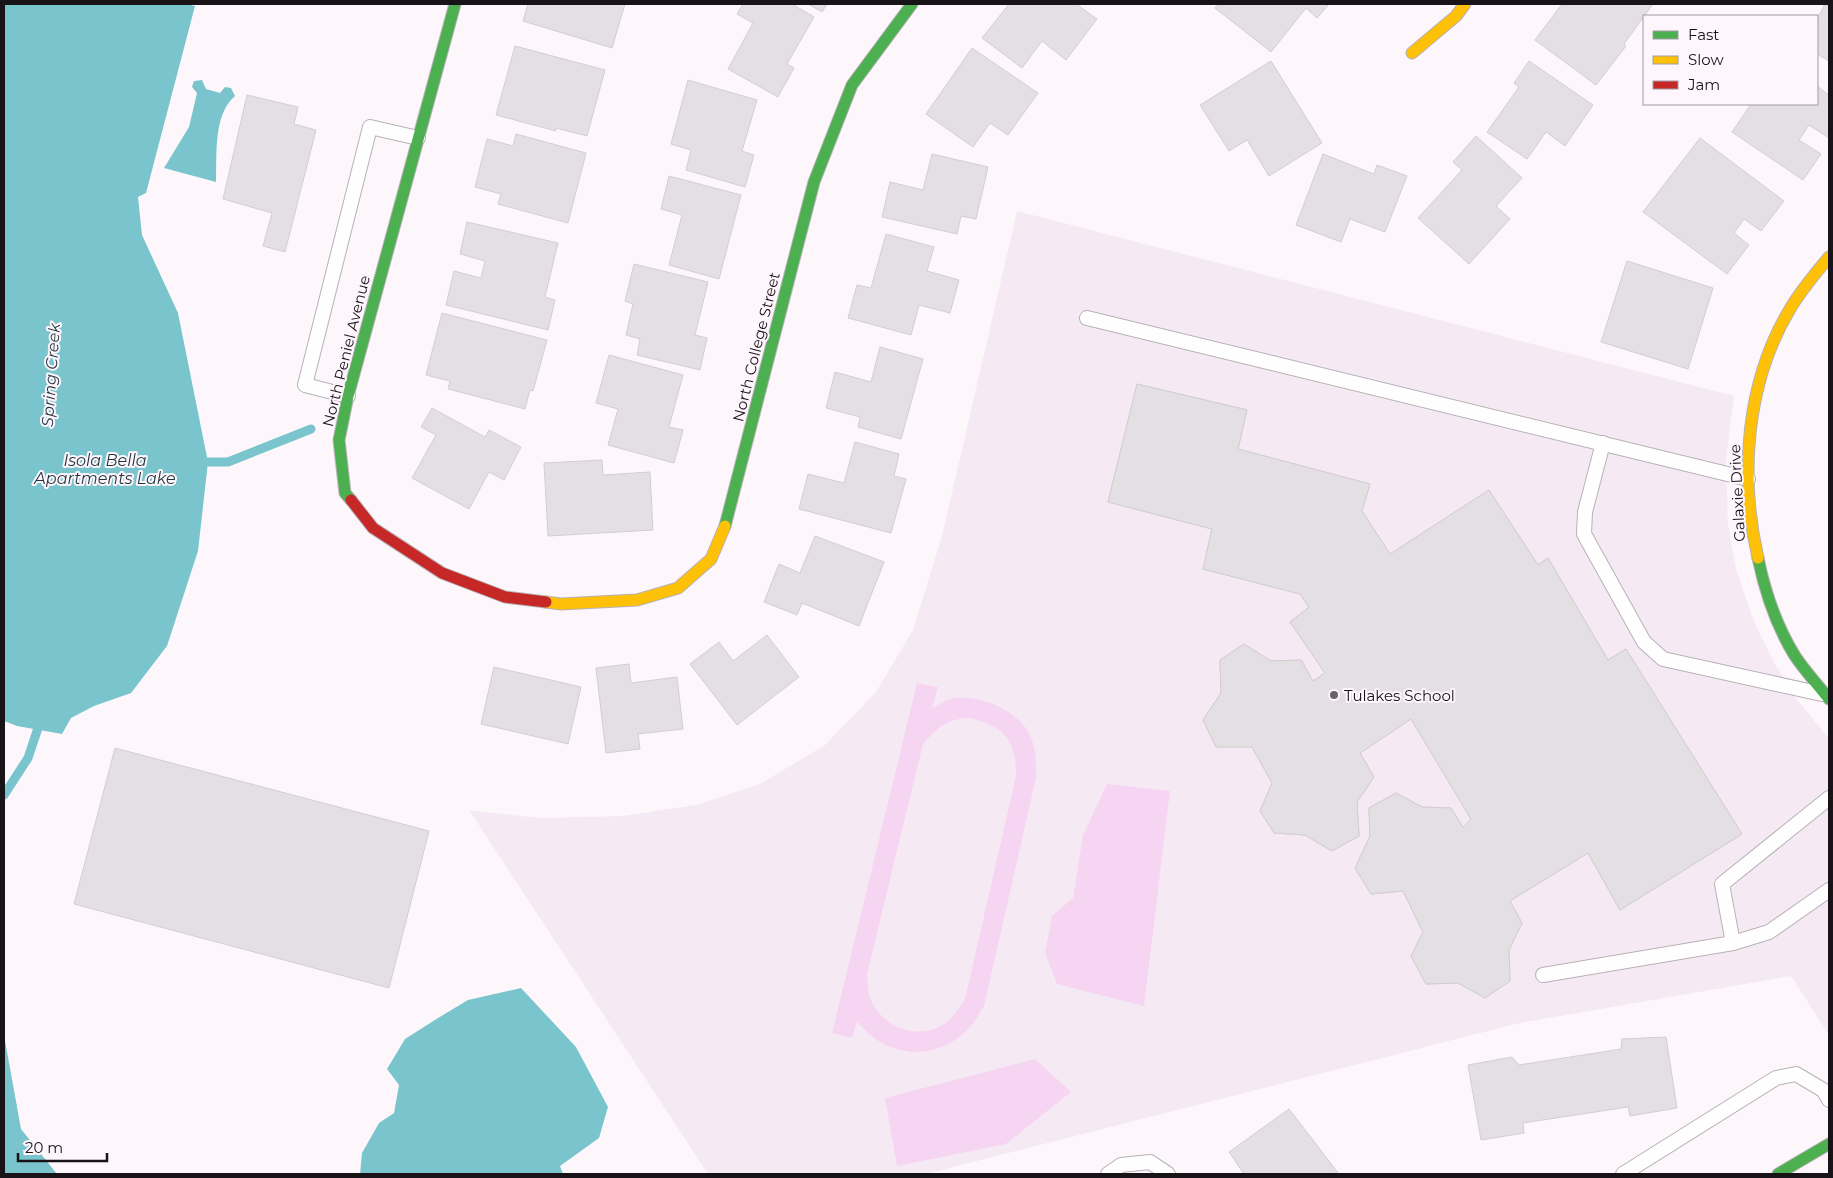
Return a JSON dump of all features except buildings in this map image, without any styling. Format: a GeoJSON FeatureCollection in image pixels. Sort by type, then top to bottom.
{"type":"FeatureCollection","features":[{"type":"Feature","properties":{"kind":"street","name":"North Peniel Avenue"},"geometry":{"type":"LineString","coordinates":[[455,4],[348,396],[339,440],[345,493],[373,528],[442,573],[505,597],[561,604]]}},
{"type":"Feature","properties":{"kind":"street","name":"North College Street"},"geometry":{"type":"LineString","coordinates":[[561,604],[637,600],[678,588],[711,559],[728,518],[814,182],[852,85],[912,4]]}},
{"type":"Feature","properties":{"kind":"street"},"geometry":{"type":"LineString","coordinates":[[1412,53],[1456,16],[1465,4]]}},
{"type":"Feature","properties":{"kind":"street","name":"Galaxie Drive"},"geometry":{"type":"LineString","coordinates":[[1828,697],[1795,655],[1773,610],[1755,552],[1748,479],[1750,433],[1759,388],[1769,356],[1780,327],[1795,301],[1829,257]]}},
{"type":"Feature","properties":{"kind":"street"},"geometry":{"type":"LineString","coordinates":[[1778,1174],[1829,1144]]}},
{"type":"Feature","properties":{"kind":"lane"},"geometry":{"type":"LineString","coordinates":[[348,396],[305,384],[370,127],[418,138]]}},
{"type":"Feature","properties":{"kind":"lane"},"geometry":{"type":"LineString","coordinates":[[1087,318],[1748,479]]}},
{"type":"Feature","properties":{"kind":"lane"},"geometry":{"type":"LineString","coordinates":[[1603,444],[1585,512],[1584,534],[1644,642],[1663,659],[1828,697]]}},
{"type":"Feature","properties":{"kind":"lane"},"geometry":{"type":"LineString","coordinates":[[1732,943],[1722,884],[1829,798]]}},
{"type":"Feature","properties":{"kind":"lane"},"geometry":{"type":"LineString","coordinates":[[1543,975],[1732,943],[1769,932],[1829,890]]}},
{"type":"Feature","properties":{"kind":"lane"},"geometry":{"type":"LineString","coordinates":[[1623,1174],[1776,1078],[1796,1074],[1823,1090],[1829,1100]]}},
{"type":"Feature","properties":{"kind":"lane"},"geometry":{"type":"LineString","coordinates":[[1108,1174],[1121,1165],[1150,1162],[1168,1174]]}},
{"type":"Feature","properties":{"kind":"shaded area","name":"Tulakes School"},"geometry":{"type":"Polygon","coordinates":[[[1017,211],[1734,396],[1726,459],[1728,524],[1736,569],[1753,619],[1773,661],[1796,698],[1829,739],[1829,1035],[1791,976],[1520,1023],[926,1174],[708,1174],[469,810],[539,818],[622,816],[696,805],[760,784],[825,745],[876,692],[913,630],[942,536],[1017,211]]]}},
{"type":"Feature","properties":{"kind":"shaded area"},"geometry":{"type":"Polygon","coordinates":[[[917,683],[938,687],[932,708],[954,698],[966,698],[978,699],[1001,708],[1021,722],[1028,732],[1035,751],[1036,778],[984,1006],[972,1025],[954,1041],[932,1050],[921,1052],[898,1050],[887,1046],[872,1036],[857,1022],[852,1038],[832,1033],[917,683]],[[970,718],[949,722],[933,733],[923,744],[867,974],[869,994],[876,1008],[884,1018],[905,1030],[929,1030],[941,1026],[953,1016],[965,999],[1016,776],[1014,753],[1011,744],[1000,731],[970,718]]]}},
{"type":"Feature","properties":{"kind":"shaded area"},"geometry":{"type":"Polygon","coordinates":[[[1107,784],[1170,791],[1144,1006],[1057,984],[1045,953],[1052,916],[1073,898],[1083,835],[1107,784]]]}},
{"type":"Feature","properties":{"kind":"shaded area"},"geometry":{"type":"Polygon","coordinates":[[[1035,1059],[1071,1092],[1006,1144],[897,1166],[885,1098],[1035,1059]]]}},
{"type":"Feature","properties":{"kind":"water","name":"Isola Bella Apartments Lake"},"geometry":{"type":"Polygon","coordinates":[[[4,4],[186,4],[195,6],[146,193],[138,197],[142,235],[178,313],[208,462],[198,551],[167,646],[131,693],[94,706],[71,718],[62,734],[17,726],[4,721],[4,4]]]}},
{"type":"Feature","properties":{"kind":"water"},"geometry":{"type":"Polygon","coordinates":[[[202,80],[206,89],[220,93],[225,87],[231,88],[235,96],[223,113],[220,124],[216,182],[164,168],[189,127],[197,93],[192,87],[194,81],[202,80]]]}},
{"type":"Feature","properties":{"kind":"water"},"geometry":{"type":"Polygon","coordinates":[[[521,988],[576,1047],[608,1107],[599,1138],[560,1166],[563,1174],[360,1174],[362,1153],[379,1123],[394,1113],[399,1085],[387,1069],[405,1039],[468,1000],[521,988]]]}},
{"type":"Feature","properties":{"kind":"water"},"geometry":{"type":"Polygon","coordinates":[[[4,1035],[21,1129],[57,1174],[4,1174],[4,1035]]]}},
{"type":"Feature","properties":{"kind":"waterway"},"geometry":{"type":"LineString","coordinates":[[197,462],[228,462],[311,429]]}},
{"type":"Feature","properties":{"kind":"waterway","name":"Spring Creek"},"geometry":{"type":"LineString","coordinates":[[4,795],[28,758],[41,719]]}},
{"type":"Feature","properties":{"kind":"traffic: fast"},"geometry":{"type":"LineString","coordinates":[[351,500],[345,493],[339,440],[348,396],[455,4]]}},
{"type":"Feature","properties":{"kind":"traffic: fast"},"geometry":{"type":"LineString","coordinates":[[725,526],[814,182],[852,85],[912,4]]}},
{"type":"Feature","properties":{"kind":"traffic: fast"},"geometry":{"type":"LineString","coordinates":[[1758,558],[1768,596],[1777,621],[1789,645],[1799,662],[1829,699]]}},
{"type":"Feature","properties":{"kind":"traffic: fast"},"geometry":{"type":"LineString","coordinates":[[1778,1174],[1829,1144]]}},
{"type":"Feature","properties":{"kind":"traffic: slow"},"geometry":{"type":"LineString","coordinates":[[1412,53],[1456,16],[1465,4]]}},
{"type":"Feature","properties":{"kind":"traffic: slow"},"geometry":{"type":"LineString","coordinates":[[1758,558],[1752,527],[1748,462],[1750,430],[1756,398],[1764,367],[1775,337],[1799,295],[1829,257]]}},
{"type":"Feature","properties":{"kind":"traffic: slow"},"geometry":{"type":"LineString","coordinates":[[546,602],[561,604],[637,600],[678,588],[711,559],[725,526]]}},
{"type":"Feature","properties":{"kind":"traffic: jam"},"geometry":{"type":"LineString","coordinates":[[351,500],[373,528],[442,573],[505,597],[546,602]]}},
{"type":"Feature","properties":{"kind":"place","name":"Tulakes School"},"geometry":{"type":"Point","coordinates":[1334,695]}}]}
